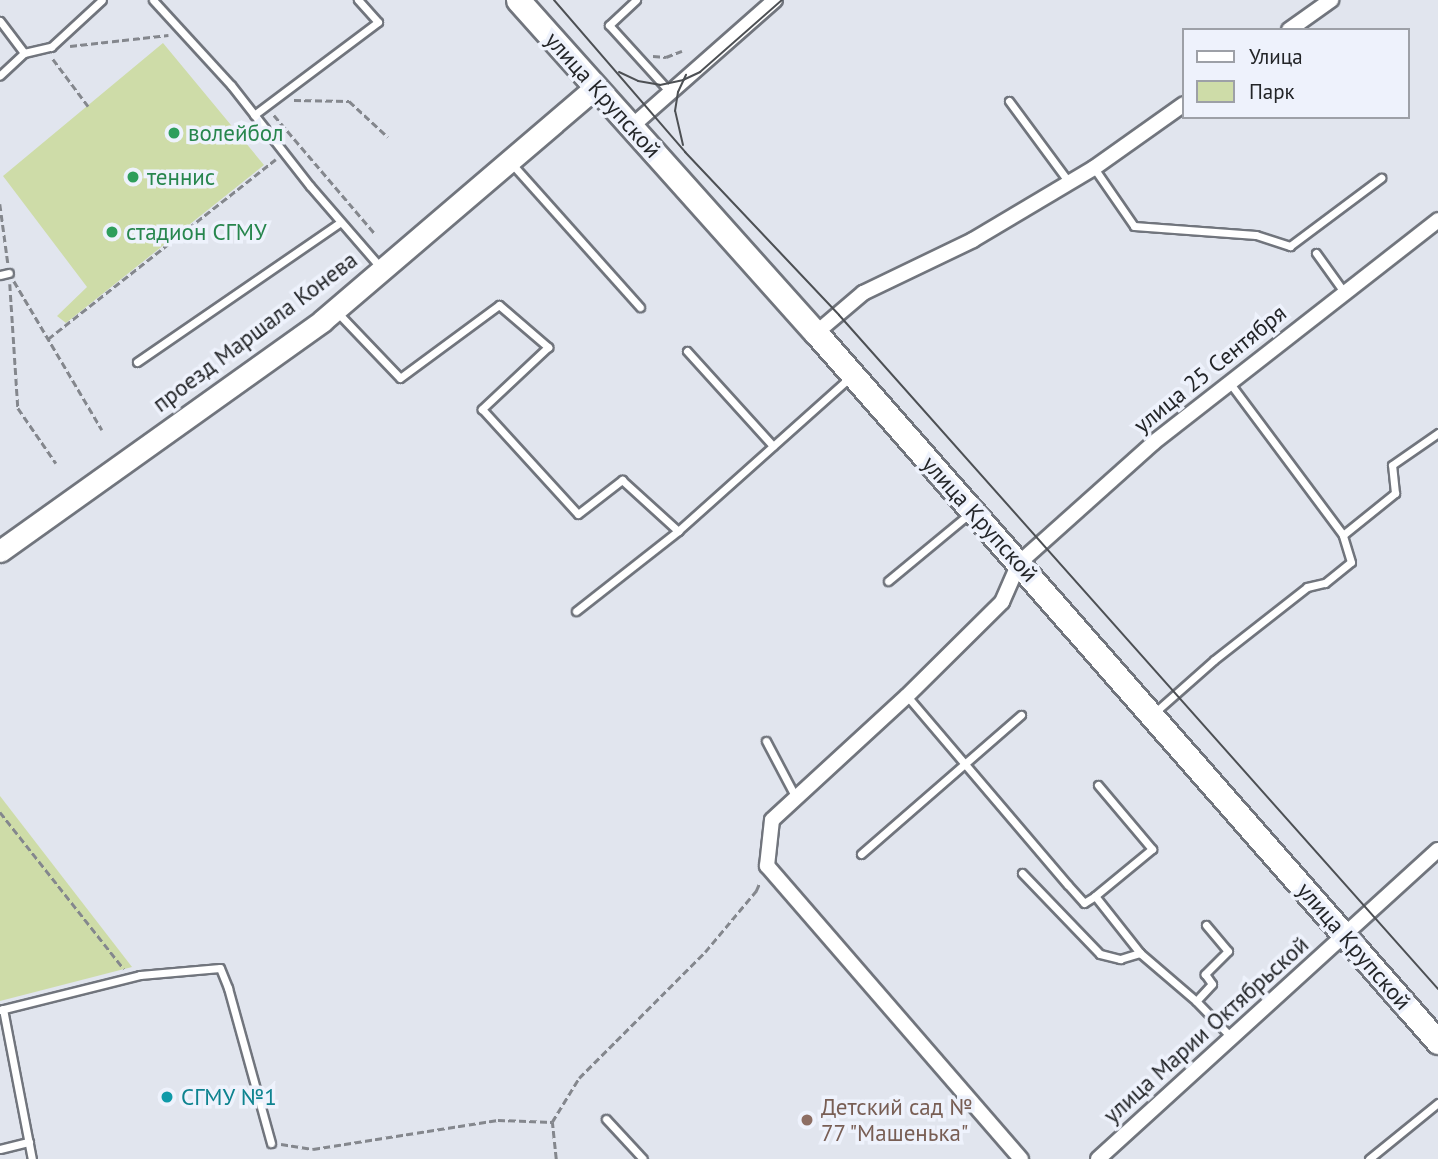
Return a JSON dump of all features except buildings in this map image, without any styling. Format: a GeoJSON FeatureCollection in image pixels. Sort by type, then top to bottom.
{"type":"FeatureCollection","features":[{"type":"Feature","properties":{"kind":"main road","name":"улица Крупской"},"geometry":{"type":"LineString","coordinates":[[518,0],[853,374],[1438,1042]]}},
{"type":"Feature","properties":{"kind":"street"},"geometry":{"type":"LineString","coordinates":[[631,127],[775,0]]}},
{"type":"Feature","properties":{"kind":"street"},"geometry":{"type":"LineString","coordinates":[[1292,28],[1331,0]]}},
{"type":"Feature","properties":{"kind":"street","name":"проезд Маршала Конева"},"geometry":{"type":"LineString","coordinates":[[0,551],[335,310],[595,88]]}},
{"type":"Feature","properties":{"kind":"street"},"geometry":{"type":"LineString","coordinates":[[816,333],[863,293],[973,240],[1068,181],[1094,168],[1182,105]]}},
{"type":"Feature","properties":{"kind":"street","name":"улица 25 Сентября"},"geometry":{"type":"LineString","coordinates":[[1019,563],[1153,443],[1438,220]]}},
{"type":"Feature","properties":{"kind":"street"},"geometry":{"type":"LineString","coordinates":[[1019,563],[1002,602],[907,696],[772,820],[767,866],[1021,1159]]}},
{"type":"Feature","properties":{"kind":"street","name":"улица Марии Октябрьской"},"geometry":{"type":"LineString","coordinates":[[1098,1159],[1438,850]]}},
{"type":"Feature","properties":{"kind":"lane"},"geometry":{"type":"LineString","coordinates":[[0,75],[24,53],[51,47],[102,0]]}},
{"type":"Feature","properties":{"kind":"lane"},"geometry":{"type":"LineString","coordinates":[[153,0],[185,33],[382,269]]}},
{"type":"Feature","properties":{"kind":"lane"},"geometry":{"type":"LineString","coordinates":[[254,115],[377,22],[358,0]]}},
{"type":"Feature","properties":{"kind":"lane"},"geometry":{"type":"LineString","coordinates":[[636,0],[609,25],[670,92]]}},
{"type":"Feature","properties":{"kind":"lane"},"geometry":{"type":"LineString","coordinates":[[0,21],[24,53]]}},
{"type":"Feature","properties":{"kind":"lane"},"geometry":{"type":"LineString","coordinates":[[1009,101],[1068,181]]}},
{"type":"Feature","properties":{"kind":"lane"},"geometry":{"type":"LineString","coordinates":[[509,161],[639,307]]}},
{"type":"Feature","properties":{"kind":"lane"},"geometry":{"type":"LineString","coordinates":[[1094,168],[1134,226],[1256,234],[1290,246],[1381,178]]}},
{"type":"Feature","properties":{"kind":"lane"},"geometry":{"type":"LineString","coordinates":[[137,362],[341,222]]}},
{"type":"Feature","properties":{"kind":"lane"},"geometry":{"type":"LineString","coordinates":[[1315,253],[1344,292]]}},
{"type":"Feature","properties":{"kind":"lane"},"geometry":{"type":"LineString","coordinates":[[0,275],[9,273]]}},
{"type":"Feature","properties":{"kind":"lane"},"geometry":{"type":"LineString","coordinates":[[335,310],[400,378],[499,304],[548,346],[482,409],[578,514],[622,480],[678,531]]}},
{"type":"Feature","properties":{"kind":"lane"},"geometry":{"type":"LineString","coordinates":[[687,351],[774,446]]}},
{"type":"Feature","properties":{"kind":"lane"},"geometry":{"type":"LineString","coordinates":[[576,611],[678,531],[853,374]]}},
{"type":"Feature","properties":{"kind":"lane"},"geometry":{"type":"LineString","coordinates":[[1153,714],[1214,660],[1307,587],[1325,583],[1351,562],[1343,536],[1229,382]]}},
{"type":"Feature","properties":{"kind":"lane"},"geometry":{"type":"LineString","coordinates":[[1343,536],[1395,493],[1392,465],[1438,433]]}},
{"type":"Feature","properties":{"kind":"lane"},"geometry":{"type":"LineString","coordinates":[[888,580],[972,512]]}},
{"type":"Feature","properties":{"kind":"lane"},"geometry":{"type":"LineString","coordinates":[[907,696],[1084,902],[1152,849],[1098,785]]}},
{"type":"Feature","properties":{"kind":"lane"},"geometry":{"type":"LineString","coordinates":[[861,854],[1021,715]]}},
{"type":"Feature","properties":{"kind":"lane"},"geometry":{"type":"LineString","coordinates":[[766,741],[796,798]]}},
{"type":"Feature","properties":{"kind":"lane"},"geometry":{"type":"LineString","coordinates":[[1022,873],[1100,954],[1120,959],[1140,953]]}},
{"type":"Feature","properties":{"kind":"lane"},"geometry":{"type":"LineString","coordinates":[[1095,896],[1140,953],[1196,1001],[1231,1038]]}},
{"type":"Feature","properties":{"kind":"lane"},"geometry":{"type":"LineString","coordinates":[[1196,1001],[1212,984],[1205,974],[1228,951],[1206,925]]}},
{"type":"Feature","properties":{"kind":"lane"},"geometry":{"type":"LineString","coordinates":[[32,1159],[1,1009],[131,977],[220,968],[271,1143]]}},
{"type":"Feature","properties":{"kind":"lane"},"geometry":{"type":"LineString","coordinates":[[1369,1159],[1438,1103]]}},
{"type":"Feature","properties":{"kind":"lane"},"geometry":{"type":"LineString","coordinates":[[606,1119],[643,1159]]}},
{"type":"Feature","properties":{"kind":"lane"},"geometry":{"type":"LineString","coordinates":[[0,1149],[29,1142]]}},
{"type":"Feature","properties":{"kind":"path"},"geometry":{"type":"LineString","coordinates":[[44,48],[185,33]]}},
{"type":"Feature","properties":{"kind":"path"},"geometry":{"type":"LineString","coordinates":[[44,48],[88,106]]}},
{"type":"Feature","properties":{"kind":"path"},"geometry":{"type":"LineString","coordinates":[[649,55],[666,57],[682,51]]}},
{"type":"Feature","properties":{"kind":"path"},"geometry":{"type":"LineString","coordinates":[[274,100],[349,101],[388,137]]}},
{"type":"Feature","properties":{"kind":"path"},"geometry":{"type":"LineString","coordinates":[[266,106],[376,235]]}},
{"type":"Feature","properties":{"kind":"path"},"geometry":{"type":"LineString","coordinates":[[48,339],[284,153]]}},
{"type":"Feature","properties":{"kind":"path"},"geometry":{"type":"LineString","coordinates":[[0,204],[9,273],[18,408],[57,463]]}},
{"type":"Feature","properties":{"kind":"path"},"geometry":{"type":"LineString","coordinates":[[9,273],[102,430]]}},
{"type":"Feature","properties":{"kind":"path"},"geometry":{"type":"LineString","coordinates":[[0,812],[131,977]]}},
{"type":"Feature","properties":{"kind":"path"},"geometry":{"type":"LineString","coordinates":[[556,1159],[552,1122],[579,1078],[705,951],[756,891],[767,866]]}},
{"type":"Feature","properties":{"kind":"path"},"geometry":{"type":"LineString","coordinates":[[271,1143],[313,1149],[498,1120],[552,1122]]}},
{"type":"Feature","properties":{"kind":"green space","name":"стадион СГМУ"},"geometry":{"type":"Polygon","coordinates":[[[163,43],[264,165],[66,323],[57,316],[87,287],[3,176],[163,43]]]}},
{"type":"Feature","properties":{"kind":"green space"},"geometry":{"type":"Polygon","coordinates":[[[0,796],[132,967],[0,1001],[0,796]]]}},
{"type":"Feature","properties":{"kind":"tram line"},"geometry":{"type":"LineString","coordinates":[[554,0],[685,152],[839,315],[1438,989]]}},
{"type":"Feature","properties":{"kind":"tram line"},"geometry":{"type":"LineString","coordinates":[[619,72],[638,81],[660,85],[683,80],[700,72],[782,0]]}},
{"type":"Feature","properties":{"kind":"tram line"},"geometry":{"type":"LineString","coordinates":[[683,145],[675,111],[678,92],[686,75]]}},
{"type":"Feature","properties":{"kind":"place","name":"волейбол"},"geometry":{"type":"Point","coordinates":[174,133]}},
{"type":"Feature","properties":{"kind":"place","name":"теннис"},"geometry":{"type":"Point","coordinates":[133,177]}},
{"type":"Feature","properties":{"kind":"place","name":"стадион СГМУ"},"geometry":{"type":"Point","coordinates":[112,232]}},
{"type":"Feature","properties":{"kind":"place","name":"СГМУ №1"},"geometry":{"type":"Point","coordinates":[167,1097]}},
{"type":"Feature","properties":{"kind":"place","name":"Детский сад № 77 \"Машенька\""},"geometry":{"type":"Point","coordinates":[807,1120]}}]}
